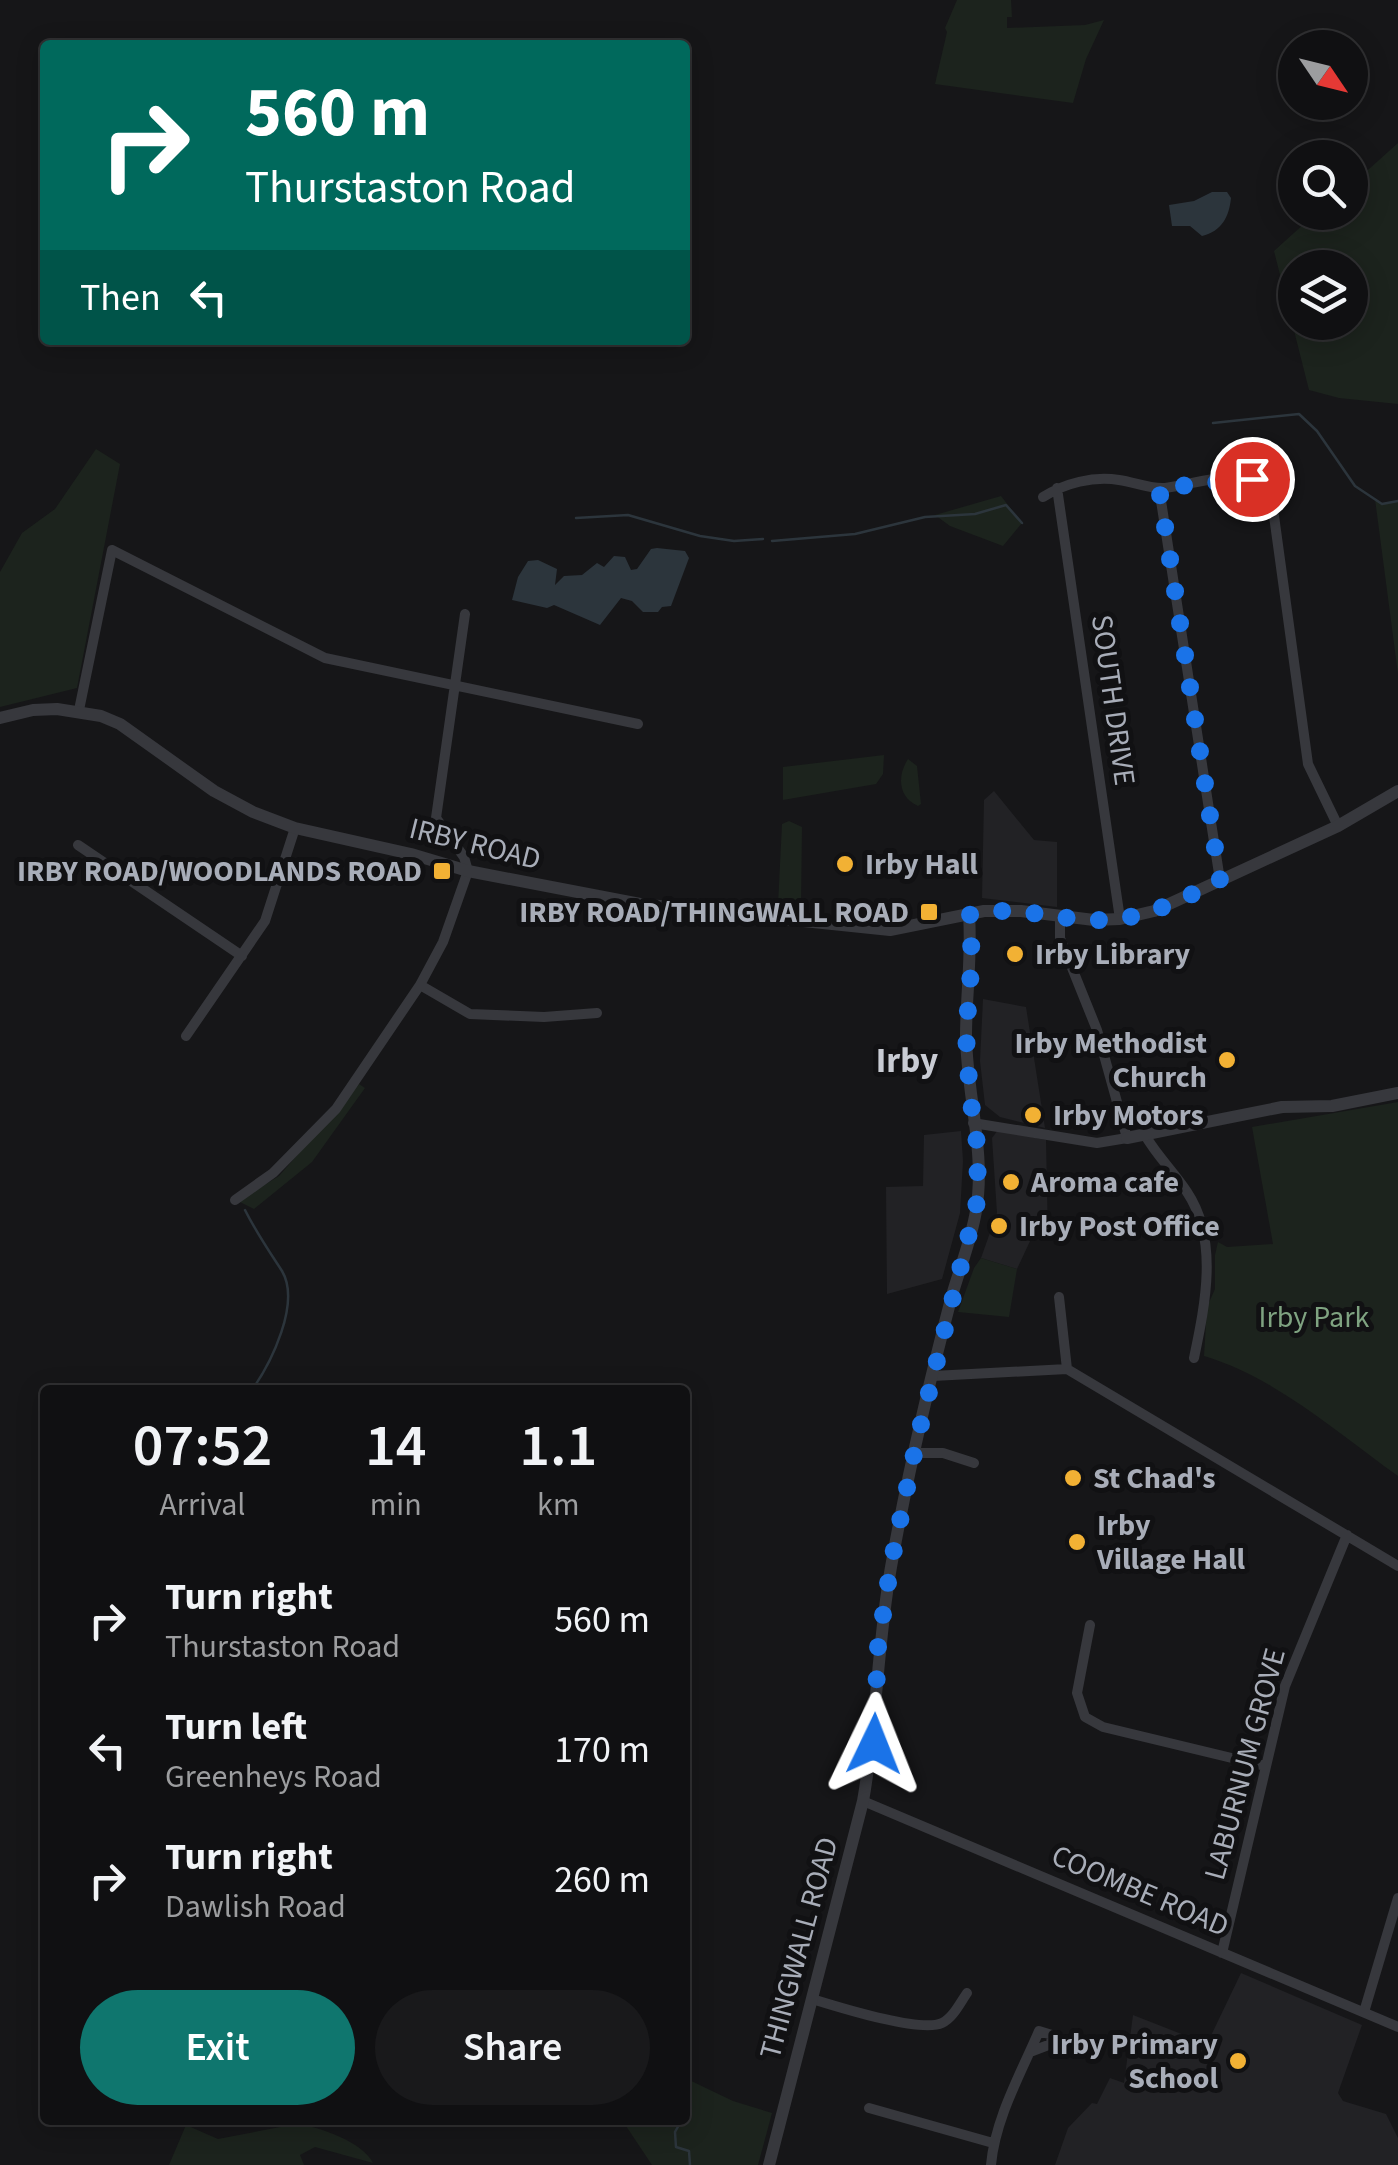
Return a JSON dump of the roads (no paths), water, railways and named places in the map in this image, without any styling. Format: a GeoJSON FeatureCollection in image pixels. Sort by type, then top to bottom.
{"type":"FeatureCollection","features":[{"type":"Feature","properties":{"kind":"street"},"geometry":{"type":"LineString","coordinates":[[1044,497],[1080,481],[1115,480],[1159,488],[1252,479],[1270,493],[1308,764],[1338,826]]}},
{"type":"Feature","properties":{"kind":"street","name":"SOUTH DRIVE"},"geometry":{"type":"LineString","coordinates":[[1057,488],[1120,919]]}},
{"type":"Feature","properties":{"kind":"street"},"geometry":{"type":"LineString","coordinates":[[1159,488],[1220,880]]}},
{"type":"Feature","properties":{"kind":"street"},"geometry":{"type":"LineString","coordinates":[[78,710],[112,550],[325,658],[638,724]]}},
{"type":"Feature","properties":{"kind":"street"},"geometry":{"type":"LineString","coordinates":[[236,1200],[273,1173],[336,1110],[420,985],[443,942],[468,870],[464,857],[436,818],[465,614]]}},
{"type":"Feature","properties":{"kind":"street","name":"IRBY ROAD"},"geometry":{"type":"LineString","coordinates":[[0,718],[33,710],[78,710],[120,724],[214,791],[295,828],[468,870],[640,904],[890,930],[984,911],[1120,919],[1154,911],[1338,826],[1398,791]]}},
{"type":"Feature","properties":{"kind":"street"},"geometry":{"type":"LineString","coordinates":[[186,1036],[265,921],[295,828]]}},
{"type":"Feature","properties":{"kind":"street"},"geometry":{"type":"LineString","coordinates":[[78,845],[242,956]]}},
{"type":"Feature","properties":{"kind":"street"},"geometry":{"type":"LineString","coordinates":[[83,866],[92,854]]}},
{"type":"Feature","properties":{"kind":"street","name":"THINGWALL ROAD"},"geometry":{"type":"LineString","coordinates":[[769,2165],[863,1801],[874,1744],[878,1647],[915,1452],[976,1214],[978,1150],[966,1035],[972,957],[969,915]]}},
{"type":"Feature","properties":{"kind":"street"},"geometry":{"type":"LineString","coordinates":[[1060,916],[1060,938],[1097,1030],[1127,1138]]}},
{"type":"Feature","properties":{"kind":"street"},"geometry":{"type":"LineString","coordinates":[[420,985],[470,1014],[544,1018],[596,1012]]}},
{"type":"Feature","properties":{"kind":"street"},"geometry":{"type":"LineString","coordinates":[[973,1123],[1097,1143],[1282,1107],[1332,1106],[1398,1093]]}},
{"type":"Feature","properties":{"kind":"street"},"geometry":{"type":"LineString","coordinates":[[1145,1136],[1188,1192],[1206,1241],[1208,1258],[1194,1358]]}},
{"type":"Feature","properties":{"kind":"street"},"geometry":{"type":"LineString","coordinates":[[1059,1296],[1067,1369]]}},
{"type":"Feature","properties":{"kind":"street"},"geometry":{"type":"LineString","coordinates":[[933,1376],[1067,1369],[1398,1566]]}},
{"type":"Feature","properties":{"kind":"street"},"geometry":{"type":"LineString","coordinates":[[915,1452],[943,1453],[974,1464]]}},
{"type":"Feature","properties":{"kind":"street","name":"LABURNUM GROVE"},"geometry":{"type":"LineString","coordinates":[[1222,1952],[1285,1686],[1347,1535]]}},
{"type":"Feature","properties":{"kind":"street"},"geometry":{"type":"LineString","coordinates":[[1090,1625],[1077,1692],[1085,1717],[1102,1727],[1264,1766]]}},
{"type":"Feature","properties":{"kind":"street","name":"COOMBE ROAD"},"geometry":{"type":"LineString","coordinates":[[863,1801],[1398,2027]]}},
{"type":"Feature","properties":{"kind":"street"},"geometry":{"type":"LineString","coordinates":[[1364,2012],[1398,1898]]}},
{"type":"Feature","properties":{"kind":"street"},"geometry":{"type":"LineString","coordinates":[[812,2000],[868,2016],[932,2026],[949,2019],[967,1993]]}},
{"type":"Feature","properties":{"kind":"street"},"geometry":{"type":"LineString","coordinates":[[992,2165],[993,2143],[1030,2052]]}},
{"type":"Feature","properties":{"kind":"street"},"geometry":{"type":"LineString","coordinates":[[869,2108],[993,2143]]}},
{"type":"Feature","properties":{"kind":"waterway"},"geometry":{"type":"LineString","coordinates":[[1213,423],[1299,414],[1317,431],[1355,486],[1382,504],[1398,501]]}},
{"type":"Feature","properties":{"kind":"waterway"},"geometry":{"type":"LineString","coordinates":[[772,541],[855,534],[925,517],[975,514],[1006,505],[1022,523]]}},
{"type":"Feature","properties":{"kind":"waterway"},"geometry":{"type":"LineString","coordinates":[[576,518],[628,515],[700,536],[734,541],[763,539]]}},
{"type":"Feature","properties":{"kind":"waterway"},"geometry":{"type":"LineString","coordinates":[[245,1210],[282,1271],[288,1299],[275,1349],[255,1385]]}},
{"type":"Feature","properties":{"kind":"waterway"},"geometry":{"type":"LineString","coordinates":[[679,2125],[676,2147],[689,2151],[690,2165]]}},
{"type":"Feature","properties":{"kind":"place","name":"Irby Hall"},"geometry":{"type":"Point","coordinates":[845,864]}},
{"type":"Feature","properties":{"kind":"place","name":"IRBY ROAD/WOODLANDS ROAD"},"geometry":{"type":"Point","coordinates":[442,871]}},
{"type":"Feature","properties":{"kind":"place","name":"IRBY ROAD/THINGWALL ROAD"},"geometry":{"type":"Point","coordinates":[929,912]}},
{"type":"Feature","properties":{"kind":"place","name":"Irby Library"},"geometry":{"type":"Point","coordinates":[1015,954]}},
{"type":"Feature","properties":{"kind":"place","name":"Irby Methodist Church"},"geometry":{"type":"Point","coordinates":[1227,1060]}},
{"type":"Feature","properties":{"kind":"place","name":"Irby Motors"},"geometry":{"type":"Point","coordinates":[1033,1115]}},
{"type":"Feature","properties":{"kind":"place","name":"Aroma cafe"},"geometry":{"type":"Point","coordinates":[1011,1182]}},
{"type":"Feature","properties":{"kind":"place","name":"Irby Post Office"},"geometry":{"type":"Point","coordinates":[999,1226]}},
{"type":"Feature","properties":{"kind":"place","name":"St Chad's"},"geometry":{"type":"Point","coordinates":[1073,1478]}},
{"type":"Feature","properties":{"kind":"place","name":"Irby Village Hall"},"geometry":{"type":"Point","coordinates":[1077,1542]}},
{"type":"Feature","properties":{"kind":"place","name":"Irby Primary School"},"geometry":{"type":"Point","coordinates":[1238,2061]}},
{"type":"Feature","properties":{"kind":"district","name":"Irby"},"geometry":{"type":"Point","coordinates":[907,1061]}},
{"type":"Feature","properties":{"kind":"park label","name":"Irby Park"},"geometry":{"type":"Point","coordinates":[1314,1317]}}]}
